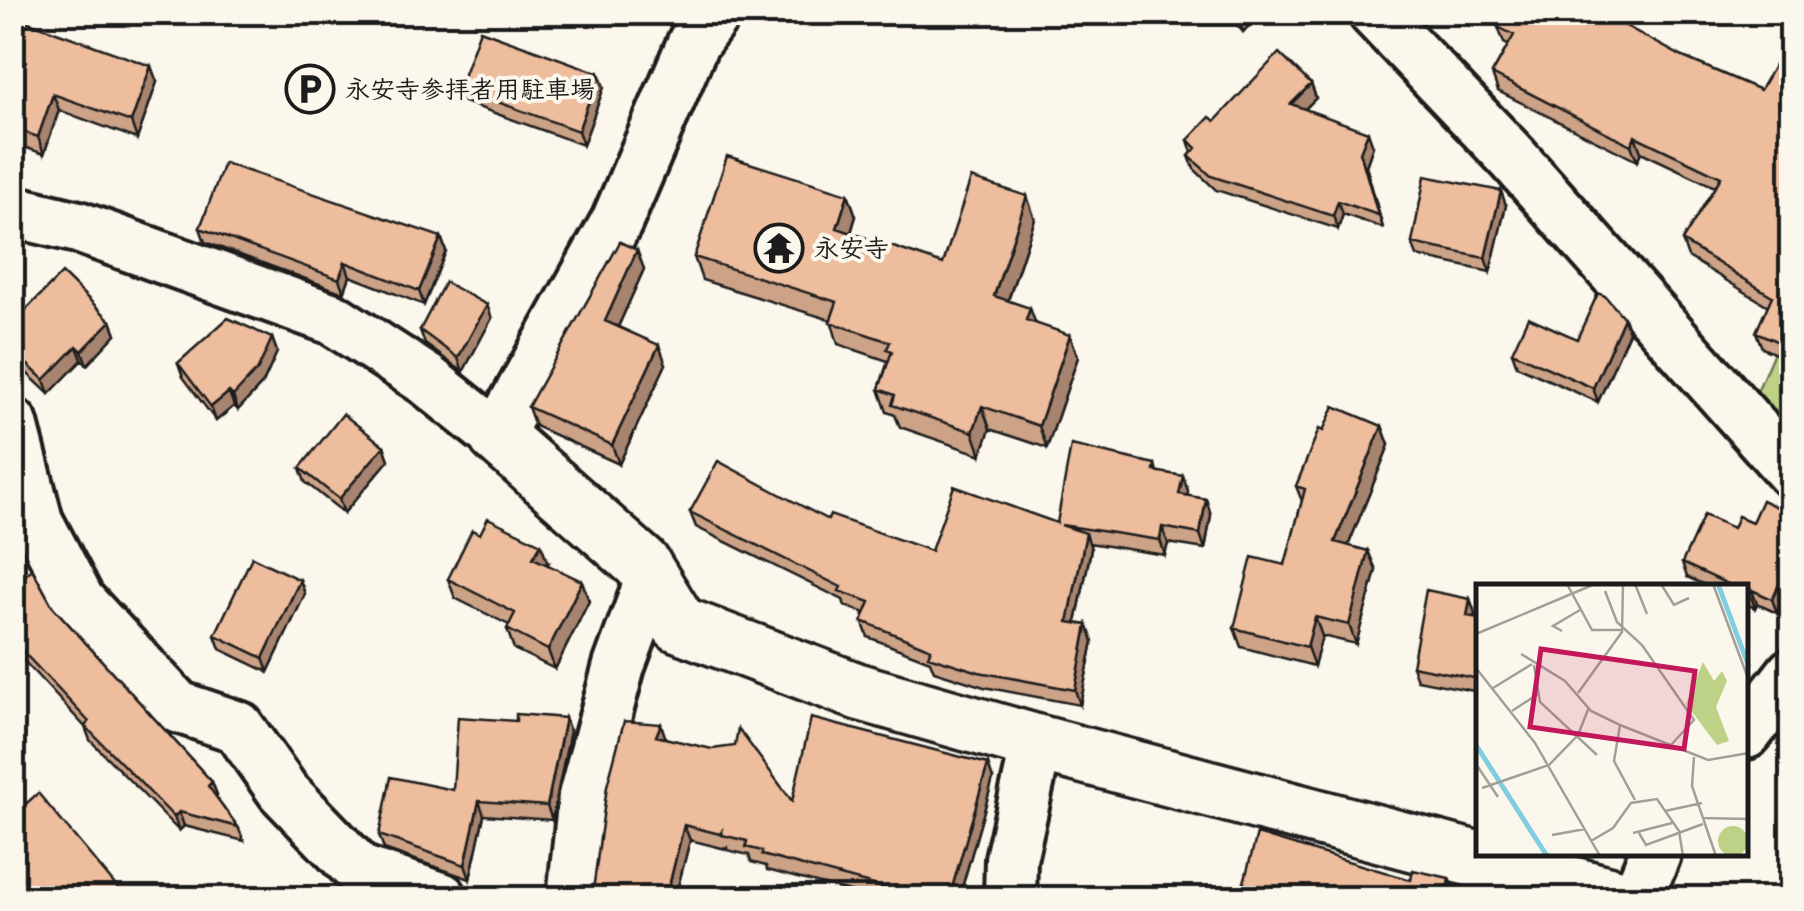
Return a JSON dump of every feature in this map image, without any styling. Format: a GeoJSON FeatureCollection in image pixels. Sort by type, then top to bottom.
{"type":"FeatureCollection","features":[{"type":"Feature","properties":{"kind":"street"},"geometry":{"type":"LineString","coordinates":[[497,436],[617,222],[693,44],[716,12]]}},
{"type":"Feature","properties":{"kind":"street"},"geometry":{"type":"LineString","coordinates":[[1374,12],[1513,158],[1792,472]]}},
{"type":"Feature","properties":{"kind":"street"},"geometry":{"type":"LineString","coordinates":[[12,210],[78,227],[333,319],[427,380],[497,436],[642,564],[679,624],[859,692],[1622,898]]}},
{"type":"Feature","properties":{"kind":"street"},"geometry":{"type":"LineString","coordinates":[[12,424],[25,531],[79,601],[178,706],[238,727],[283,791],[360,871],[441,898]]}},
{"type":"Feature","properties":{"kind":"street"},"geometry":{"type":"LineString","coordinates":[[573,898],[584,796],[619,666],[650,582]]}},
{"type":"Feature","properties":{"kind":"street"},"geometry":{"type":"LineString","coordinates":[[1749,729],[1792,674]]}},
{"type":"Feature","properties":{"kind":"street"},"geometry":{"type":"LineString","coordinates":[[1010,898],[1011,859],[1037,743]]}},
{"type":"Feature","properties":{"kind":"street"},"geometry":{"type":"LineString","coordinates":[[1637,898],[1654,856]]}},
{"type":"Feature","properties":{"kind":"green space"},"geometry":{"type":"Polygon","coordinates":[[[1791,312],[1791,432],[1756,394],[1791,312]]]}},
{"type":"Feature","properties":{"kind":"building"},"geometry":{"type":"Polygon","coordinates":[[[1506,12],[1600,12],[1683,57],[1760,90],[1785,47],[1792,50],[1792,348],[1756,332],[1772,296],[1682,241],[1721,177],[1635,136],[1631,145],[1492,74],[1514,35],[1498,27],[1506,12]]]}},
{"type":"Feature","properties":{"kind":"building"},"geometry":{"type":"Polygon","coordinates":[[[12,16],[151,66],[131,122],[53,94],[38,137],[12,128],[12,16]]]}},
{"type":"Feature","properties":{"kind":"building"},"geometry":{"type":"Polygon","coordinates":[[[480,30],[599,73],[578,131],[459,88],[480,30]]]}},
{"type":"Feature","properties":{"kind":"building"},"geometry":{"type":"Polygon","coordinates":[[[1279,53],[1311,84],[1291,104],[1368,132],[1360,152],[1378,215],[1338,201],[1333,216],[1211,176],[1189,156],[1196,148],[1188,140],[1210,117],[1215,121],[1279,53]]]}},
{"type":"Feature","properties":{"kind":"building"},"geometry":{"type":"Polygon","coordinates":[[[727,156],[848,194],[837,228],[943,264],[971,178],[1027,196],[994,296],[1030,308],[1026,320],[1070,335],[1039,426],[982,406],[973,432],[892,405],[895,395],[879,389],[892,351],[887,349],[890,342],[830,322],[837,302],[694,257],[727,156]]]}},
{"type":"Feature","properties":{"kind":"building"},"geometry":{"type":"Polygon","coordinates":[[[224,163],[441,237],[419,291],[345,262],[339,279],[200,228],[224,163]]]}},
{"type":"Feature","properties":{"kind":"building"},"geometry":{"type":"Polygon","coordinates":[[[1425,176],[1501,191],[1485,258],[1412,243],[1425,176]]]}},
{"type":"Feature","properties":{"kind":"building"},"geometry":{"type":"Polygon","coordinates":[[[620,242],[637,250],[605,321],[659,345],[612,445],[528,407],[620,242]]]}},
{"type":"Feature","properties":{"kind":"building"},"geometry":{"type":"Polygon","coordinates":[[[62,273],[111,321],[82,351],[77,346],[44,380],[12,350],[12,324],[62,273]]]}},
{"type":"Feature","properties":{"kind":"building"},"geometry":{"type":"Polygon","coordinates":[[[445,282],[487,305],[458,358],[420,330],[445,282]]]}},
{"type":"Feature","properties":{"kind":"building"},"geometry":{"type":"Polygon","coordinates":[[[1598,293],[1624,318],[1593,388],[1512,352],[1528,317],[1577,339],[1598,293]]]}},
{"type":"Feature","properties":{"kind":"building"},"geometry":{"type":"Polygon","coordinates":[[[228,318],[272,338],[258,369],[233,396],[229,392],[211,407],[178,363],[228,318]]]}},
{"type":"Feature","properties":{"kind":"building"},"geometry":{"type":"Polygon","coordinates":[[[1334,406],[1382,426],[1335,542],[1368,551],[1349,625],[1315,617],[1307,647],[1234,628],[1252,557],[1285,565],[1305,489],[1296,486],[1319,429],[1323,431],[1334,406]]]}},
{"type":"Feature","properties":{"kind":"building"},"geometry":{"type":"Polygon","coordinates":[[[343,414],[384,446],[339,499],[300,468],[343,414]]]}},
{"type":"Feature","properties":{"kind":"building"},"geometry":{"type":"Polygon","coordinates":[[[1071,445],[1155,464],[1154,471],[1183,476],[1179,494],[1206,499],[1200,534],[1162,527],[1160,540],[1061,525],[1086,533],[1068,622],[1087,625],[1075,690],[979,672],[928,656],[931,649],[862,621],[870,602],[839,591],[841,587],[690,512],[718,461],[828,520],[830,515],[931,551],[954,486],[1057,523],[1071,445]]]}},
{"type":"Feature","properties":{"kind":"building"},"geometry":{"type":"Polygon","coordinates":[[[1762,500],[1792,514],[1792,557],[1772,599],[1752,590],[1749,594],[1749,584],[1728,584],[1682,563],[1704,515],[1733,528],[1738,516],[1752,522],[1762,500]]]}},
{"type":"Feature","properties":{"kind":"building"},"geometry":{"type":"Polygon","coordinates":[[[488,518],[541,544],[533,558],[582,581],[548,650],[507,629],[515,613],[448,579],[472,530],[480,534],[488,518]]]}},
{"type":"Feature","properties":{"kind":"building"},"geometry":{"type":"Polygon","coordinates":[[[252,557],[300,580],[263,658],[215,635],[252,557]]]}},
{"type":"Feature","properties":{"kind":"building"},"geometry":{"type":"Polygon","coordinates":[[[32,569],[53,607],[212,782],[208,786],[238,827],[179,812],[174,817],[85,726],[89,722],[12,640],[12,587],[32,569]]]}},
{"type":"Feature","properties":{"kind":"building"},"geometry":{"type":"Polygon","coordinates":[[[1426,590],[1470,599],[1467,616],[1476,618],[1476,678],[1412,666],[1426,590]]]}},
{"type":"Feature","properties":{"kind":"building"},"geometry":{"type":"Polygon","coordinates":[[[516,714],[565,718],[547,806],[479,801],[465,865],[379,835],[391,777],[453,790],[458,717],[516,721],[516,714]]]}},
{"type":"Feature","properties":{"kind":"building"},"geometry":{"type":"Polygon","coordinates":[[[811,718],[988,764],[949,898],[914,898],[762,855],[762,851],[746,847],[747,841],[722,835],[722,831],[720,834],[684,825],[666,898],[592,898],[607,786],[624,721],[661,724],[656,736],[712,749],[735,746],[738,728],[792,801],[811,718]]]}},
{"type":"Feature","properties":{"kind":"building"},"geometry":{"type":"Polygon","coordinates":[[[1792,746],[1792,778],[1786,777],[1792,746]]]}},
{"type":"Feature","properties":{"kind":"building"},"geometry":{"type":"Polygon","coordinates":[[[38,793],[126,898],[17,898],[12,893],[12,816],[38,793]]]}},
{"type":"Feature","properties":{"kind":"building"},"geometry":{"type":"Polygon","coordinates":[[[1257,834],[1411,880],[1413,870],[1449,878],[1446,898],[1292,898],[1243,886],[1257,834]]]}},
{"type":"Feature","properties":{"kind":"place","name":"永安寺参拝者用駐車場"},"geometry":{"type":"Point","coordinates":[310,89]}},
{"type":"Feature","properties":{"kind":"place","name":"永安寺"},"geometry":{"type":"Point","coordinates":[779,248]}}]}
